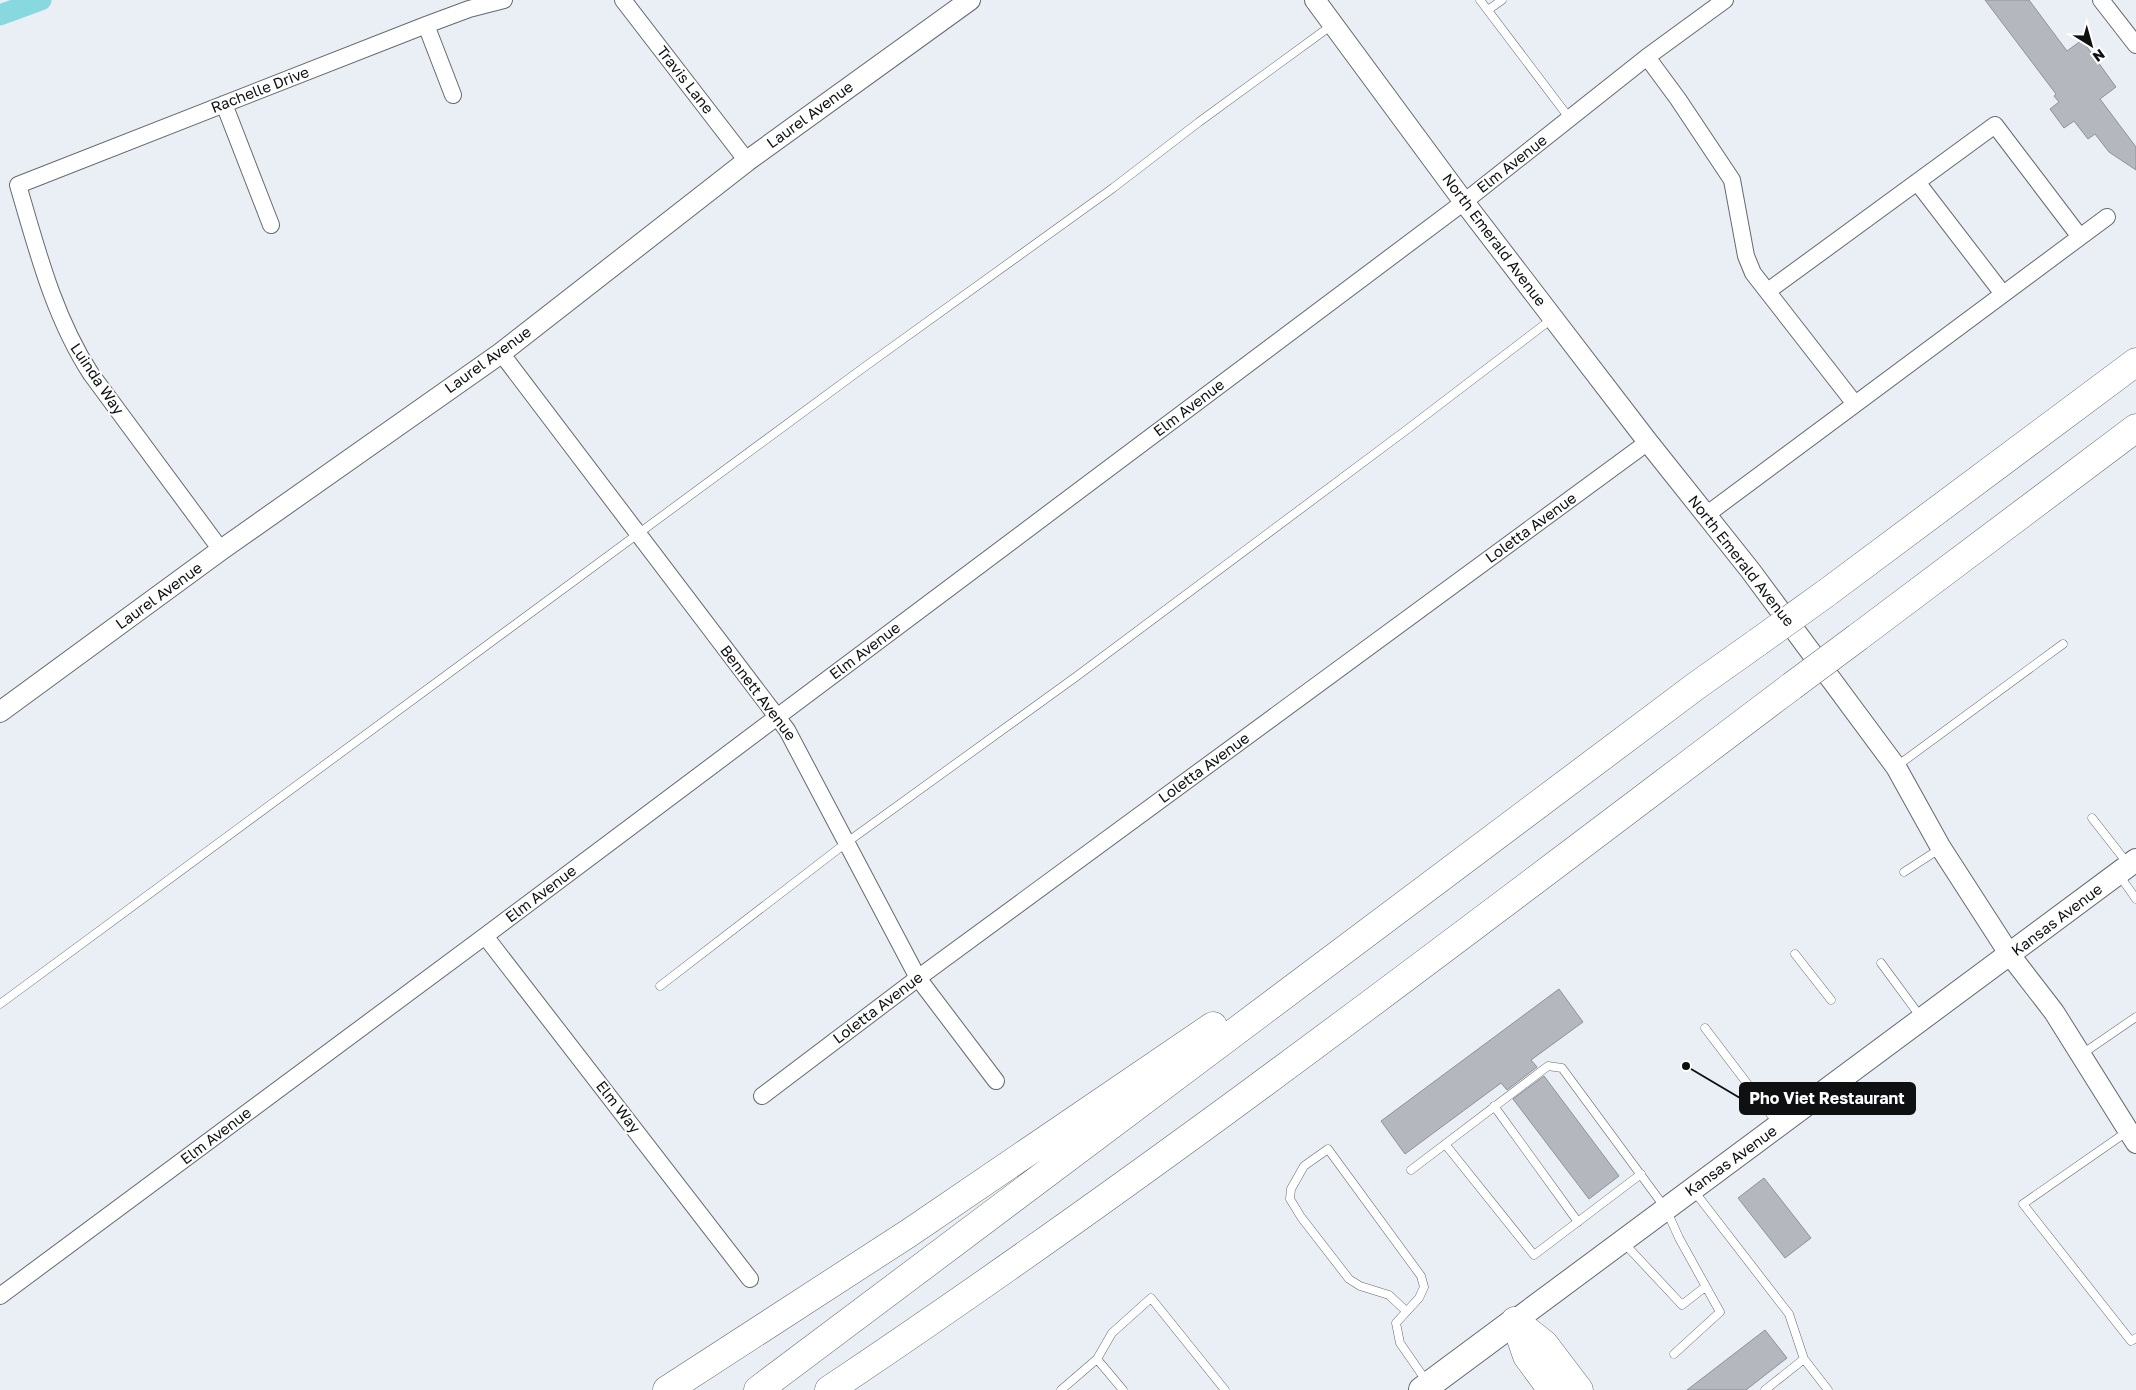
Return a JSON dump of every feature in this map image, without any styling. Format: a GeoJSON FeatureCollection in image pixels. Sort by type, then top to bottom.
{"type":"FeatureCollection","features":[{"type":"Feature","properties":{"kind":"highway"},"geometry":{"type":"LineString","coordinates":[[758,1390],[1696,686],[1825,594],[2136,362]]}},
{"type":"Feature","properties":{"kind":"highway"},"geometry":{"type":"LineString","coordinates":[[829,1390],[980,1288],[1260,1088],[2136,428]]}},
{"type":"Feature","properties":{"kind":"highway"},"geometry":{"type":"LineString","coordinates":[[668,1390],[909,1233],[1070,1122],[1355,932],[1532,809]]}},
{"type":"Feature","properties":{"kind":"highway"},"geometry":{"type":"LineString","coordinates":[[1515,1321],[1527,1356],[1552,1390]]}},
{"type":"Feature","properties":{"kind":"highway"},"geometry":{"type":"LineString","coordinates":[[1515,1321],[1544,1344],[1579,1390]]}},
{"type":"Feature","properties":{"kind":"main road","name":"Kansas Avenue"},"geometry":{"type":"LineString","coordinates":[[1426,1387],[2128,867]]}},
{"type":"Feature","properties":{"kind":"street","name":"Rachelle Drive"},"geometry":{"type":"LineString","coordinates":[[18,185],[426,25],[469,9],[504,0]]}},
{"type":"Feature","properties":{"kind":"street","name":"Travis Lane"},"geometry":{"type":"LineString","coordinates":[[624,0],[747,160]]}},
{"type":"Feature","properties":{"kind":"street","name":"Laurel Avenue"},"geometry":{"type":"LineString","coordinates":[[0,712],[222,550],[501,353],[747,160],[970,0]]}},
{"type":"Feature","properties":{"kind":"street","name":"North Emerald Avenue"},"geometry":{"type":"LineString","coordinates":[[1315,0],[1464,202],[1648,442],[1750,570],[1896,767],[1941,848],[2010,955],[2054,1012],[2132,1137]]}},
{"type":"Feature","properties":{"kind":"street","name":"Elm Avenue"},"geometry":{"type":"LineString","coordinates":[[0,1296],[485,936],[1464,202],[1647,57],[1725,0]]}},
{"type":"Feature","properties":{"kind":"street"},"geometry":{"type":"LineString","coordinates":[[2101,0],[2136,45]]}},
{"type":"Feature","properties":{"kind":"street"},"geometry":{"type":"LineString","coordinates":[[426,25],[453,95]]}},
{"type":"Feature","properties":{"kind":"street"},"geometry":{"type":"LineString","coordinates":[[1647,57],[1683,106],[1732,180],[1746,256],[1753,273],[1855,404]]}},
{"type":"Feature","properties":{"kind":"street"},"geometry":{"type":"LineString","coordinates":[[224,104],[271,225]]}},
{"type":"Feature","properties":{"kind":"street"},"geometry":{"type":"LineString","coordinates":[[1768,291],[1995,124],[2080,237]]}},
{"type":"Feature","properties":{"kind":"street"},"geometry":{"type":"LineString","coordinates":[[1917,182],[2003,294]]}},
{"type":"Feature","properties":{"kind":"street","name":"Luinda Way"},"geometry":{"type":"LineString","coordinates":[[18,185],[40,259],[65,329],[76,350],[91,374],[222,550]]}},
{"type":"Feature","properties":{"kind":"street"},"geometry":{"type":"LineString","coordinates":[[1706,515],[2107,217]]}},
{"type":"Feature","properties":{"kind":"street","name":"Bennett Avenue"},"geometry":{"type":"LineString","coordinates":[[501,353],[798,746],[846,844],[918,978],[996,1080]]}},
{"type":"Feature","properties":{"kind":"street","name":"Loletta Avenue"},"geometry":{"type":"LineString","coordinates":[[762,1096],[918,978],[1648,442]]}},
{"type":"Feature","properties":{"kind":"street","name":"Elm Way"},"geometry":{"type":"LineString","coordinates":[[485,936],[750,1278]]}},
{"type":"Feature","properties":{"kind":"lane"},"geometry":{"type":"LineString","coordinates":[[1480,0],[1570,119]]}},
{"type":"Feature","properties":{"kind":"lane"},"geometry":{"type":"LineString","coordinates":[[1488,10],[1502,0]]}},
{"type":"Feature","properties":{"kind":"lane"},"geometry":{"type":"LineString","coordinates":[[0,1004],[863,368],[1113,188],[1199,122],[1333,24]]}},
{"type":"Feature","properties":{"kind":"lane"},"geometry":{"type":"LineString","coordinates":[[660,986],[846,844],[1077,676],[1553,318]]}},
{"type":"Feature","properties":{"kind":"lane"},"geometry":{"type":"LineString","coordinates":[[1896,767],[2063,644]]}},
{"type":"Feature","properties":{"kind":"lane"},"geometry":{"type":"LineString","coordinates":[[2092,818],[2128,867],[2136,898]]}},
{"type":"Feature","properties":{"kind":"lane"},"geometry":{"type":"LineString","coordinates":[[1904,872],[1941,848]]}},
{"type":"Feature","properties":{"kind":"lane"},"geometry":{"type":"LineString","coordinates":[[1795,954],[1831,1000]]}},
{"type":"Feature","properties":{"kind":"lane"},"geometry":{"type":"LineString","coordinates":[[1881,964],[1922,1020]]}},
{"type":"Feature","properties":{"kind":"lane"},"geometry":{"type":"LineString","coordinates":[[2080,1055],[2136,1017]]}},
{"type":"Feature","properties":{"kind":"lane"},"geometry":{"type":"LineString","coordinates":[[1705,1028],[1779,1126]]}},
{"type":"Feature","properties":{"kind":"lane"},"geometry":{"type":"LineString","coordinates":[[1411,1170],[1548,1066],[1562,1068],[1666,1209],[1679,1238],[1720,1312],[1674,1354]]}},
{"type":"Feature","properties":{"kind":"lane"},"geometry":{"type":"LineString","coordinates":[[1494,1106],[1578,1222]]}},
{"type":"Feature","properties":{"kind":"lane"},"geometry":{"type":"LineString","coordinates":[[2132,1137],[2023,1204],[2131,1341],[2136,1338]]}},
{"type":"Feature","properties":{"kind":"lane"},"geometry":{"type":"LineString","coordinates":[[1445,1144],[1534,1255],[1641,1174]]}},
{"type":"Feature","properties":{"kind":"lane"},"geometry":{"type":"LineString","coordinates":[[1406,1311],[1388,1294],[1360,1286],[1349,1279],[1301,1217],[1290,1199],[1291,1189],[1304,1166],[1328,1149],[1421,1276],[1424,1286],[1419,1298],[1396,1323],[1400,1343],[1426,1387]]}},
{"type":"Feature","properties":{"kind":"lane"},"geometry":{"type":"LineString","coordinates":[[1692,1190],[1789,1314],[1804,1359],[1828,1390]]}},
{"type":"Feature","properties":{"kind":"lane"},"geometry":{"type":"LineString","coordinates":[[1622,1242],[1682,1305],[1705,1287]]}},
{"type":"Feature","properties":{"kind":"lane"},"geometry":{"type":"LineString","coordinates":[[1061,1390],[1097,1359],[1112,1333],[1151,1298],[1225,1390]]}},
{"type":"Feature","properties":{"kind":"lane"},"geometry":{"type":"LineString","coordinates":[[1097,1359],[1123,1390]]}},
{"type":"Feature","properties":{"kind":"lane"},"geometry":{"type":"LineString","coordinates":[[1765,1390],[1804,1359]]}},
{"type":"Feature","properties":{"kind":"building"},"geometry":{"type":"Polygon","coordinates":[[[1985,0],[2029,0],[2067,51],[2082,40],[2116,87],[2100,99],[2136,147],[2136,170],[2109,152],[2095,134],[2088,139],[2074,121],[2064,128],[2050,109],[2059,102],[2054,96],[2056,94],[1985,0]]]}},
{"type":"Feature","properties":{"kind":"building"},"geometry":{"type":"Polygon","coordinates":[[[1559,989],[1583,1022],[1531,1060],[1537,1067],[1507,1090],[1501,1083],[1405,1154],[1381,1121],[1559,989]]]}},
{"type":"Feature","properties":{"kind":"building"},"geometry":{"type":"Polygon","coordinates":[[[1544,1076],[1619,1176],[1589,1199],[1513,1099],[1544,1076]]]}},
{"type":"Feature","properties":{"kind":"building"},"geometry":{"type":"Polygon","coordinates":[[[1764,1178],[1811,1238],[1785,1258],[1738,1198],[1764,1178]]]}},
{"type":"Feature","properties":{"kind":"building"},"geometry":{"type":"Polygon","coordinates":[[[1765,1330],[1787,1358],[1746,1390],[1687,1390],[1765,1330]]]}},
{"type":"Feature","properties":{"kind":"waterway"},"geometry":{"type":"LineString","coordinates":[[0,15],[41,0]]}},
{"type":"Feature","properties":{"kind":"place","name":"Pho Viet Restaurant"},"geometry":{"type":"Point","coordinates":[1686,1066]}}]}
